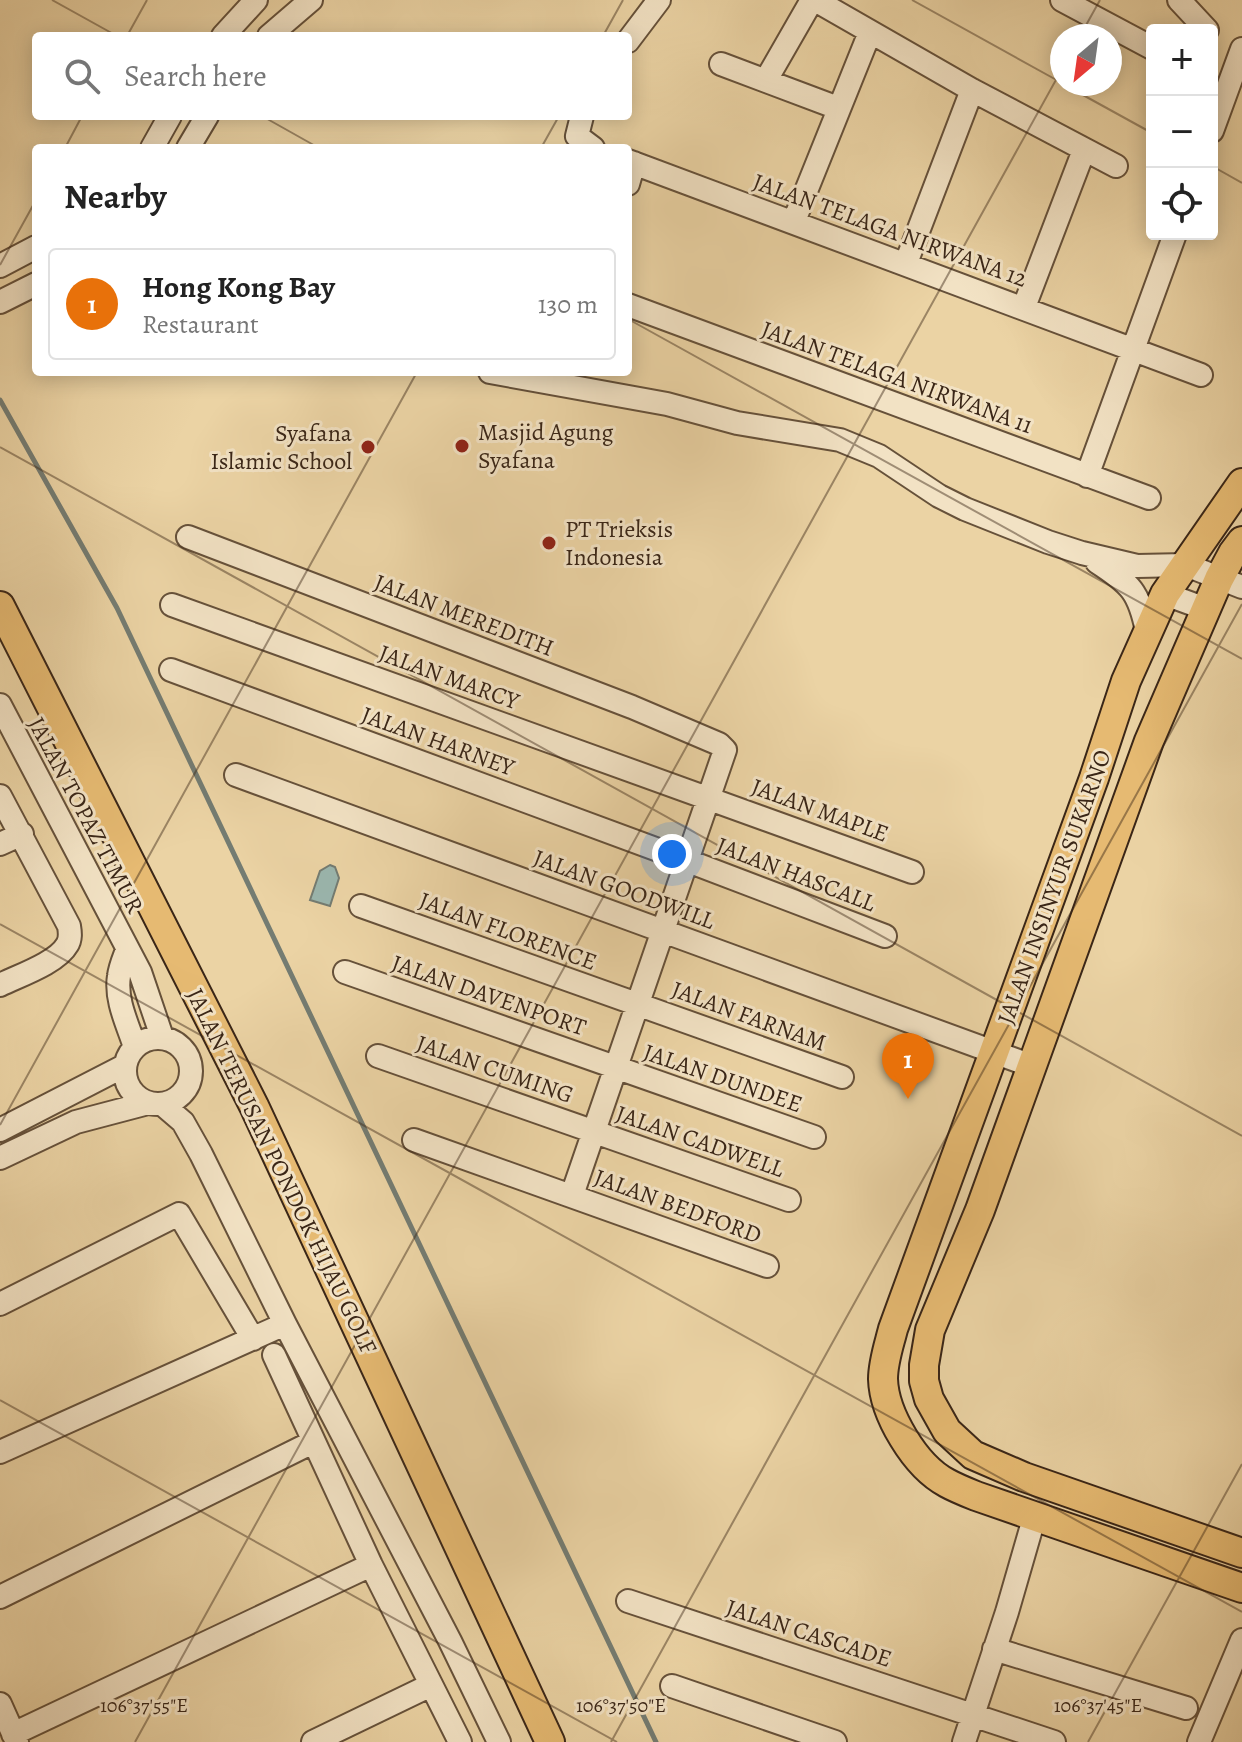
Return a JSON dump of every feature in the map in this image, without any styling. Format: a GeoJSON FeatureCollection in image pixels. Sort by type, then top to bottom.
{"type":"FeatureCollection","features":[{"type":"Feature","properties":{"kind":"main road","name":"JALAN INSINYUR SUKARNO"},"geometry":{"type":"LineString","coordinates":[[1242,483],[1165,594],[1126,681],[900,1308],[886,1355],[883,1379],[886,1398],[910,1449],[945,1482],[976,1496],[1242,1588]]}},
{"type":"Feature","properties":{"kind":"main road","name":"JALAN INSINYUR SUKARNO"},"geometry":{"type":"LineString","coordinates":[[1242,541],[1233,553],[1231,583],[1206,609],[1149,741],[980,1210],[930,1330],[924,1381],[929,1399],[947,1431],[973,1455],[1024,1477],[1242,1553]]}},
{"type":"Feature","properties":{"kind":"main road","name":"JALAN TERUSAN PONDOK HIJAU GOLF"},"geometry":{"type":"LineString","coordinates":[[0,606],[254,1106],[550,1742]]}},
{"type":"Feature","properties":{"kind":"main road"},"geometry":{"type":"LineString","coordinates":[[1070,843],[1107,855]]}},
{"type":"Feature","properties":{"kind":"street"},"geometry":{"type":"LineString","coordinates":[[227,32],[256,0]]}},
{"type":"Feature","properties":{"kind":"street"},"geometry":{"type":"LineString","coordinates":[[274,32],[311,0]]}},
{"type":"Feature","properties":{"kind":"street"},"geometry":{"type":"LineString","coordinates":[[632,36],[659,0]]}},
{"type":"Feature","properties":{"kind":"street"},"geometry":{"type":"LineString","coordinates":[[766,80],[813,0],[972,90],[1116,166]]}},
{"type":"Feature","properties":{"kind":"street"},"geometry":{"type":"LineString","coordinates":[[1062,0],[1146,45]]}},
{"type":"Feature","properties":{"kind":"street"},"geometry":{"type":"LineString","coordinates":[[1179,0],[1201,24]]}},
{"type":"Feature","properties":{"kind":"street"},"geometry":{"type":"LineString","coordinates":[[794,221],[870,32]]}},
{"type":"Feature","properties":{"kind":"street"},"geometry":{"type":"LineString","coordinates":[[1218,39],[1241,52],[1228,76],[1218,110]]}},
{"type":"Feature","properties":{"kind":"street"},"geometry":{"type":"LineString","coordinates":[[721,64],[838,108]]}},
{"type":"Feature","properties":{"kind":"street"},"geometry":{"type":"LineString","coordinates":[[906,263],[972,90]]}},
{"type":"Feature","properties":{"kind":"street"},"geometry":{"type":"LineString","coordinates":[[154,144],[168,120]]}},
{"type":"Feature","properties":{"kind":"street"},"geometry":{"type":"LineString","coordinates":[[190,144],[205,120]]}},
{"type":"Feature","properties":{"kind":"street"},"geometry":{"type":"LineString","coordinates":[[581,120],[577,136],[588,144]]}},
{"type":"Feature","properties":{"kind":"street"},"geometry":{"type":"LineString","coordinates":[[1024,307],[1084,150]]}},
{"type":"Feature","properties":{"kind":"street","name":"JALAN TELAGA NIRWANA 12"},"geometry":{"type":"LineString","coordinates":[[632,171],[794,221],[1201,375]]}},
{"type":"Feature","properties":{"kind":"street"},"geometry":{"type":"LineString","coordinates":[[1087,476],[1173,240]]}},
{"type":"Feature","properties":{"kind":"street"},"geometry":{"type":"LineString","coordinates":[[0,266],[32,249]]}},
{"type":"Feature","properties":{"kind":"street"},"geometry":{"type":"LineString","coordinates":[[0,302],[32,286]]}},
{"type":"Feature","properties":{"kind":"street","name":"JALAN TELAGA NIRWANA 11"},"geometry":{"type":"LineString","coordinates":[[632,306],[1149,498]]}},
{"type":"Feature","properties":{"kind":"street"},"geometry":{"type":"LineString","coordinates":[[512,376],[667,404],[737,423],[840,440],[879,456],[939,496],[965,509],[1082,553],[1150,567],[1186,565],[1231,583]]}},
{"type":"Feature","properties":{"kind":"street","name":"JALAN MEREDITH"},"geometry":{"type":"LineString","coordinates":[[188,537],[632,707],[719,744],[725,750],[724,757],[710,798]]}},
{"type":"Feature","properties":{"kind":"street"},"geometry":{"type":"LineString","coordinates":[[1082,553],[1131,586],[1142,604],[1147,631]]}},
{"type":"Feature","properties":{"kind":"street"},"geometry":{"type":"LineString","coordinates":[[1165,594],[1206,609]]}},
{"type":"Feature","properties":{"kind":"street","name":"JALAN MARCY"},"geometry":{"type":"LineString","coordinates":[[172,605],[710,798]]}},
{"type":"Feature","properties":{"kind":"street","name":"JALAN HARNEY"},"geometry":{"type":"LineString","coordinates":[[171,670],[688,861]]}},
{"type":"Feature","properties":{"kind":"street","name":"JALAN TOPAZ TIMUR"},"geometry":{"type":"LineString","coordinates":[[0,705],[8,742],[99,892],[140,972],[162,1037]]}},
{"type":"Feature","properties":{"kind":"street","name":"JALAN GOODWILL"},"geometry":{"type":"LineString","coordinates":[[236,775],[1032,1066]]}},
{"type":"Feature","properties":{"kind":"street"},"geometry":{"type":"LineString","coordinates":[[0,796],[69,926],[70,939],[53,959],[0,985]]}},
{"type":"Feature","properties":{"kind":"street"},"geometry":{"type":"LineString","coordinates":[[572,1195],[710,798]]}},
{"type":"Feature","properties":{"kind":"street","name":"JALAN MAPLE"},"geometry":{"type":"LineString","coordinates":[[710,798],[912,872]]}},
{"type":"Feature","properties":{"kind":"street"},"geometry":{"type":"LineString","coordinates":[[0,844],[22,834]]}},
{"type":"Feature","properties":{"kind":"street","name":"JALAN HASCALL"},"geometry":{"type":"LineString","coordinates":[[688,861],[885,936]]}},
{"type":"Feature","properties":{"kind":"street","name":"JALAN FLORENCE"},"geometry":{"type":"LineString","coordinates":[[361,906],[638,1005]]}},
{"type":"Feature","properties":{"kind":"street","name":"JALAN TOPAZ TIMUR"},"geometry":{"type":"LineString","coordinates":[[127,950],[119,975],[119,988],[130,1057]]}},
{"type":"Feature","properties":{"kind":"street","name":"JALAN DAVENPORT"},"geometry":{"type":"LineString","coordinates":[[345,972],[616,1067]]}},
{"type":"Feature","properties":{"kind":"street","name":"JALAN FARNAM"},"geometry":{"type":"LineString","coordinates":[[638,1005],[842,1077]]}},
{"type":"Feature","properties":{"kind":"street"},"geometry":{"type":"LineString","coordinates":[[0,1130],[130,1057],[141,1042],[162,1037],[178,1044],[190,1063],[188,1086],[164,1101],[76,1122],[0,1158]]}},
{"type":"Feature","properties":{"kind":"street","name":"JALAN CUMING"},"geometry":{"type":"LineString","coordinates":[[378,1056],[594,1131]]}},
{"type":"Feature","properties":{"kind":"street"},"geometry":{"type":"LineString","coordinates":[[130,1057],[129,1088],[137,1097],[164,1101],[183,1122],[201,1154],[499,1742]]}},
{"type":"Feature","properties":{"kind":"street","name":"JALAN DUNDEE"},"geometry":{"type":"LineString","coordinates":[[616,1067],[814,1137]]}},
{"type":"Feature","properties":{"kind":"street","name":"JALAN CADWELL"},"geometry":{"type":"LineString","coordinates":[[594,1131],[789,1200]]}},
{"type":"Feature","properties":{"kind":"street","name":"JALAN BEDFORD"},"geometry":{"type":"LineString","coordinates":[[414,1140],[767,1266]]}},
{"type":"Feature","properties":{"kind":"street"},"geometry":{"type":"LineString","coordinates":[[0,1304],[181,1215],[253,1339]]}},
{"type":"Feature","properties":{"kind":"street"},"geometry":{"type":"LineString","coordinates":[[0,1452],[285,1324]]}},
{"type":"Feature","properties":{"kind":"street"},"geometry":{"type":"LineString","coordinates":[[274,1355],[371,1565],[460,1742]]}},
{"type":"Feature","properties":{"kind":"street"},"geometry":{"type":"LineString","coordinates":[[0,1597],[313,1442]]}},
{"type":"Feature","properties":{"kind":"street"},"geometry":{"type":"LineString","coordinates":[[964,1742],[1035,1515]]}},
{"type":"Feature","properties":{"kind":"street"},"geometry":{"type":"LineString","coordinates":[[0,1704],[15,1738],[371,1565]]}},
{"type":"Feature","properties":{"kind":"street","name":"JALAN CASCADE"},"geometry":{"type":"LineString","coordinates":[[628,1601],[1054,1742]]}},
{"type":"Feature","properties":{"kind":"street"},"geometry":{"type":"LineString","coordinates":[[1199,1742],[1242,1640]]}},
{"type":"Feature","properties":{"kind":"street"},"geometry":{"type":"LineString","coordinates":[[994,1649],[1186,1708]]}},
{"type":"Feature","properties":{"kind":"street"},"geometry":{"type":"LineString","coordinates":[[313,1742],[431,1685]]}},
{"type":"Feature","properties":{"kind":"street"},"geometry":{"type":"LineString","coordinates":[[672,1686],[835,1742]]}},
{"type":"Feature","properties":{"kind":"water"},"geometry":{"type":"Polygon","coordinates":[[[330,865],[335,867],[339,878],[330,906],[310,900],[320,871],[330,865]]]}},
{"type":"Feature","properties":{"kind":"waterway"},"geometry":{"type":"LineString","coordinates":[[0,400],[117,608],[656,1742]]}},
{"type":"Feature","properties":{"kind":"place","name":"Masjid Agung Syafana"},"geometry":{"type":"Point","coordinates":[462,446]}},
{"type":"Feature","properties":{"kind":"place","name":"Syafana Islamic School"},"geometry":{"type":"Point","coordinates":[368,447]}},
{"type":"Feature","properties":{"kind":"place","name":"PT Trieksis Indonesia"},"geometry":{"type":"Point","coordinates":[549,543]}},
{"type":"Feature","properties":{"kind":"place","name":"Hong Kong Bay"},"geometry":{"type":"Point","coordinates":[908,1099]}}]}
